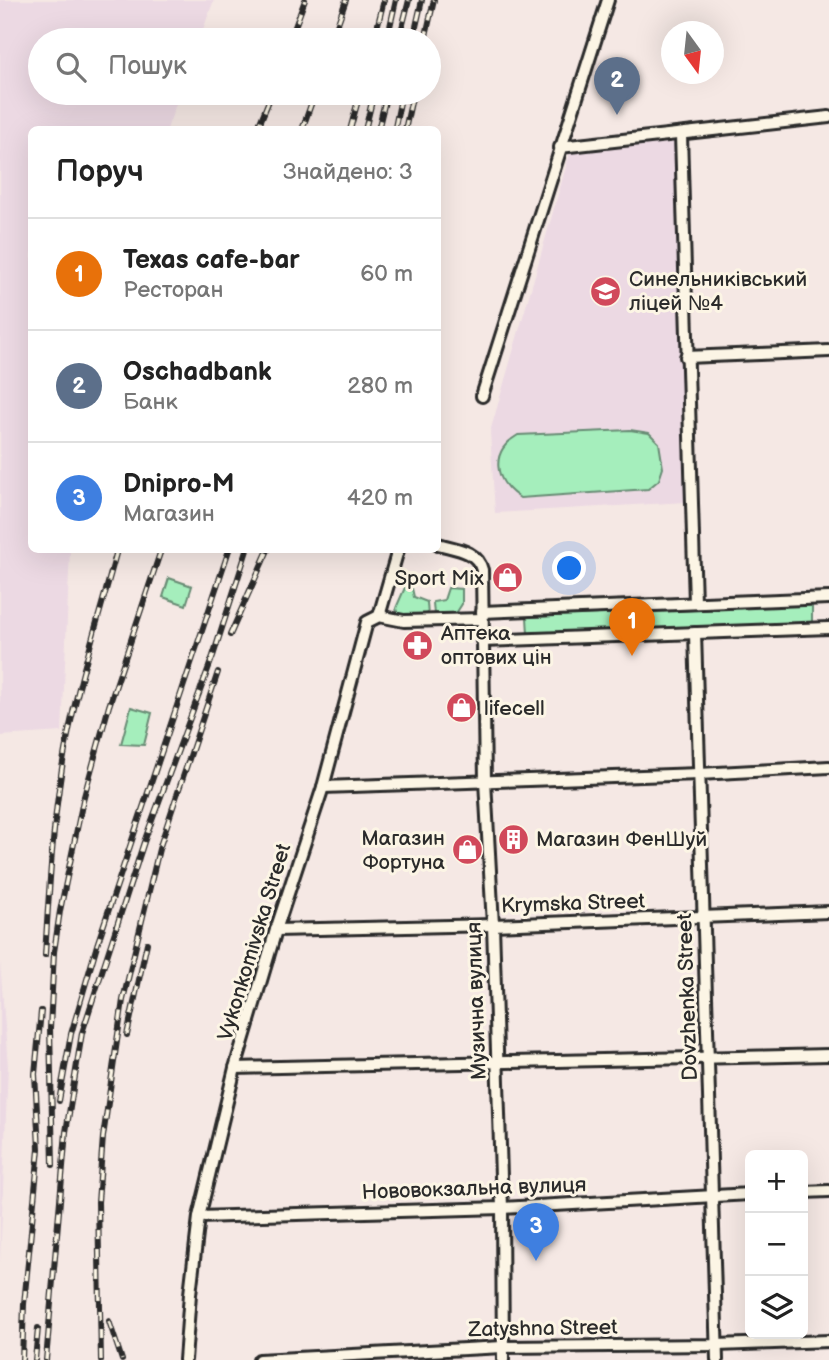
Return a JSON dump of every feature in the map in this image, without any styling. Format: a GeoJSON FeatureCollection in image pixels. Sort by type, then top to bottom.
{"type":"FeatureCollection","features":[{"type":"Feature","properties":{"kind":"street"},"geometry":{"type":"LineString","coordinates":[[482,396],[608,0]]}},
{"type":"Feature","properties":{"kind":"street"},"geometry":{"type":"LineString","coordinates":[[560,147],[829,117]]}},
{"type":"Feature","properties":{"kind":"street"},"geometry":{"type":"LineString","coordinates":[[681,135],[695,603]]}},
{"type":"Feature","properties":{"kind":"street"},"geometry":{"type":"LineString","coordinates":[[686,357],[829,351]]}},
{"type":"Feature","properties":{"kind":"street","name":"Музична вулиця"},"geometry":{"type":"LineString","coordinates":[[441,545],[472,554],[480,562],[485,781],[494,925],[502,1208],[503,1360]]}},
{"type":"Feature","properties":{"kind":"street","name":"Vykonkomivska Street"},"geometry":{"type":"LineString","coordinates":[[186,1360],[190,1294],[200,1217],[235,1068],[276,930],[323,787],[367,622],[379,616],[397,553]]}},
{"type":"Feature","properties":{"kind":"street"},"geometry":{"type":"LineString","coordinates":[[379,616],[404,621],[695,603],[829,598]]}},
{"type":"Feature","properties":{"kind":"street"},"geometry":{"type":"LineString","coordinates":[[482,641],[829,628]]}},
{"type":"Feature","properties":{"kind":"street","name":"Dovzhenka Street"},"geometry":{"type":"LineString","coordinates":[[695,632],[717,1360]]}},
{"type":"Feature","properties":{"kind":"street"},"geometry":{"type":"LineString","coordinates":[[323,787],[829,767]]}},
{"type":"Feature","properties":{"kind":"street","name":"Krymska Street"},"geometry":{"type":"LineString","coordinates":[[276,930],[829,912]]}},
{"type":"Feature","properties":{"kind":"street"},"geometry":{"type":"LineString","coordinates":[[235,1068],[829,1055]]}},
{"type":"Feature","properties":{"kind":"street"},"geometry":{"type":"LineString","coordinates":[[808,1192],[829,1191]]}},
{"type":"Feature","properties":{"kind":"street","name":"Нововокзальна вулиця"},"geometry":{"type":"LineString","coordinates":[[200,1217],[502,1208],[745,1194]]}},
{"type":"Feature","properties":{"kind":"street","name":"Zatyshna Street"},"geometry":{"type":"LineString","coordinates":[[259,1360],[503,1347],[829,1341]]}},
{"type":"Feature","properties":{"kind":"shaded area"},"geometry":{"type":"Polygon","coordinates":[[[0,0],[214,0],[204,28],[28,28],[28,105],[176,105],[168,126],[28,126],[28,553],[70,553],[62,732],[0,736],[0,0]]]}},
{"type":"Feature","properties":{"kind":"shaded area","name":"Синельниківський ліцей №4"},"geometry":{"type":"Polygon","coordinates":[[[677,141],[686,502],[495,513],[490,432],[571,149],[677,141]]]}},
{"type":"Feature","properties":{"kind":"shaded area"},"geometry":{"type":"Polygon","coordinates":[[[0,962],[8,1066],[0,1262],[0,962]]]}},
{"type":"Feature","properties":{"kind":"green space"},"geometry":{"type":"Polygon","coordinates":[[[630,430],[649,433],[659,443],[663,468],[659,480],[648,489],[520,498],[511,491],[500,475],[498,466],[502,450],[518,435],[630,430]]]}},
{"type":"Feature","properties":{"kind":"green space"},"geometry":{"type":"Polygon","coordinates":[[[169,578],[192,586],[186,605],[163,597],[169,578]]]}},
{"type":"Feature","properties":{"kind":"green space"},"geometry":{"type":"Polygon","coordinates":[[[407,583],[411,584],[414,597],[427,602],[428,617],[398,616],[396,608],[407,583]]]}},
{"type":"Feature","properties":{"kind":"green space"},"geometry":{"type":"Polygon","coordinates":[[[448,588],[462,589],[462,604],[455,615],[434,615],[433,602],[444,600],[448,588]]]}},
{"type":"Feature","properties":{"kind":"green space"},"geometry":{"type":"Polygon","coordinates":[[[812,605],[812,624],[528,634],[527,617],[812,605]]]}},
{"type":"Feature","properties":{"kind":"green space"},"geometry":{"type":"Polygon","coordinates":[[[131,707],[152,713],[144,745],[121,744],[131,707]]]}},
{"type":"Feature","properties":{"kind":"railway"},"geometry":{"type":"LineString","coordinates":[[294,28],[305,0]]}},
{"type":"Feature","properties":{"kind":"railway"},"geometry":{"type":"LineString","coordinates":[[336,28],[346,0]]}},
{"type":"Feature","properties":{"kind":"railway"},"geometry":{"type":"LineString","coordinates":[[377,28],[384,0]]}},
{"type":"Feature","properties":{"kind":"railway"},"geometry":{"type":"LineString","coordinates":[[390,28],[396,0]]}},
{"type":"Feature","properties":{"kind":"railway"},"geometry":{"type":"LineString","coordinates":[[402,28],[409,0]]}},
{"type":"Feature","properties":{"kind":"railway"},"geometry":{"type":"LineString","coordinates":[[416,28],[422,0]]}},
{"type":"Feature","properties":{"kind":"railway"},"geometry":{"type":"LineString","coordinates":[[428,28],[434,0]]}},
{"type":"Feature","properties":{"kind":"railway"},"geometry":{"type":"LineString","coordinates":[[259,126],[267,105]]}},
{"type":"Feature","properties":{"kind":"railway"},"geometry":{"type":"LineString","coordinates":[[303,126],[311,105]]}},
{"type":"Feature","properties":{"kind":"railway"},"geometry":{"type":"LineString","coordinates":[[351,126],[357,105]]}},
{"type":"Feature","properties":{"kind":"railway"},"geometry":{"type":"LineString","coordinates":[[366,126],[371,105]]}},
{"type":"Feature","properties":{"kind":"railway"},"geometry":{"type":"LineString","coordinates":[[379,126],[384,105]]}},
{"type":"Feature","properties":{"kind":"railway"},"geometry":{"type":"LineString","coordinates":[[395,126],[400,105]]}},
{"type":"Feature","properties":{"kind":"railway"},"geometry":{"type":"LineString","coordinates":[[406,126],[410,105]]}},
{"type":"Feature","properties":{"kind":"railway"},"geometry":{"type":"LineString","coordinates":[[45,955],[53,838],[62,768],[80,685],[116,553]]}},
{"type":"Feature","properties":{"kind":"railway"},"geometry":{"type":"LineString","coordinates":[[53,1165],[50,1028],[54,952],[60,911],[83,800],[109,706],[160,553]]}},
{"type":"Feature","properties":{"kind":"railway"},"geometry":{"type":"LineString","coordinates":[[59,1101],[71,1034],[97,945],[228,553]]}},
{"type":"Feature","properties":{"kind":"railway"},"geometry":{"type":"LineString","coordinates":[[46,1360],[66,1132],[82,1033],[144,842],[213,656],[246,553]]}},
{"type":"Feature","properties":{"kind":"railway"},"geometry":{"type":"LineString","coordinates":[[230,635],[267,553]]}},
{"type":"Feature","properties":{"kind":"railway"},"geometry":{"type":"LineString","coordinates":[[101,1360],[98,1202],[103,1137],[123,1000],[159,849],[218,672]]}},
{"type":"Feature","properties":{"kind":"railway"},"geometry":{"type":"LineString","coordinates":[[127,1035],[147,943]]}},
{"type":"Feature","properties":{"kind":"railway"},"geometry":{"type":"LineString","coordinates":[[22,1360],[24,1304],[39,1149],[35,1074],[41,1011]]}},
{"type":"Feature","properties":{"kind":"railway"},"geometry":{"type":"LineString","coordinates":[[109,1321],[122,1360]]}},
{"type":"Feature","properties":{"kind":"railway"},"geometry":{"type":"LineString","coordinates":[[35,1360],[38,1328]]}},
{"type":"Feature","properties":{"kind":"place","name":"Oschadbank"},"geometry":{"type":"Point","coordinates":[617,115]}},
{"type":"Feature","properties":{"kind":"place","name":"Синельниківський ліцей №4"},"geometry":{"type":"Point","coordinates":[606,291]}},
{"type":"Feature","properties":{"kind":"place","name":"Sport Mix"},"geometry":{"type":"Point","coordinates":[507,578]}},
{"type":"Feature","properties":{"kind":"place","name":"Аптека оптових цін"},"geometry":{"type":"Point","coordinates":[418,645]}},
{"type":"Feature","properties":{"kind":"place","name":"Texas cafe-bar"},"geometry":{"type":"Point","coordinates":[632,656]}},
{"type":"Feature","properties":{"kind":"place","name":"lifecell"},"geometry":{"type":"Point","coordinates":[461,708]}},
{"type":"Feature","properties":{"kind":"place","name":"Магазин ФенШуй"},"geometry":{"type":"Point","coordinates":[513,839]}},
{"type":"Feature","properties":{"kind":"place","name":"Магазин Фортуна"},"geometry":{"type":"Point","coordinates":[468,850]}},
{"type":"Feature","properties":{"kind":"place","name":"Dnipro-M"},"geometry":{"type":"Point","coordinates":[536,1261]}}]}
